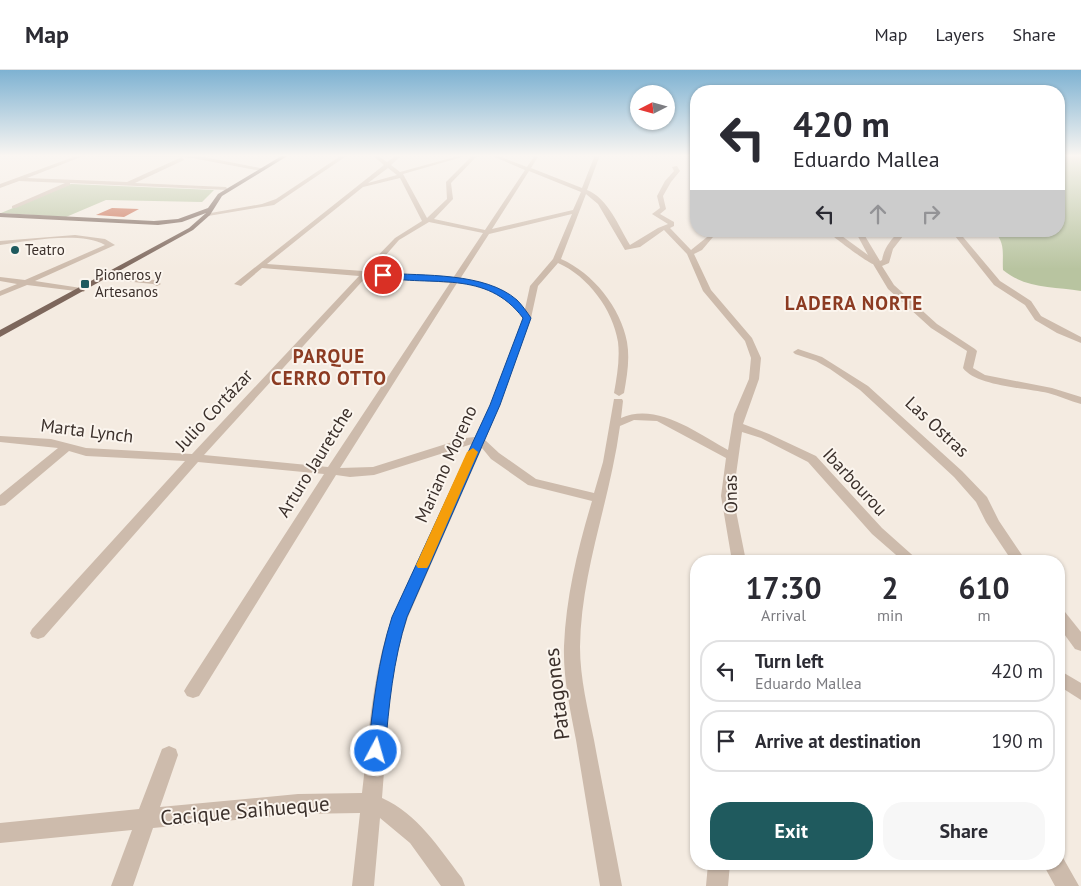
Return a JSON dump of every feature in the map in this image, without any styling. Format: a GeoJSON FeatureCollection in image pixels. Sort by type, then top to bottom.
{"type":"FeatureCollection","features":[{"type":"Feature","properties":{"kind":"main road"},"geometry":{"type":"LineString","coordinates":[[0,334],[196,226],[209,212],[216,199],[222,193]]}},
{"type":"Feature","properties":{"kind":"main road"},"geometry":{"type":"LineString","coordinates":[[0,215],[160,223],[182,220],[199,212],[209,212]]}},
{"type":"Feature","properties":{"kind":"street"},"geometry":{"type":"LineString","coordinates":[[14,206],[45,193]]}},
{"type":"Feature","properties":{"kind":"street"},"geometry":{"type":"LineString","coordinates":[[264,205],[278,200],[288,193]]}},
{"type":"Feature","properties":{"kind":"street"},"geometry":{"type":"LineString","coordinates":[[238,284],[351,193]]}},
{"type":"Feature","properties":{"kind":"street"},"geometry":{"type":"LineString","coordinates":[[411,193],[422,217],[486,232],[498,231],[566,213],[577,212]]}},
{"type":"Feature","properties":{"kind":"street","name":"Julio Cortázar"},"geometry":{"type":"LineString","coordinates":[[38,633],[194,458],[397,238],[430,220],[450,199],[449,193]]}},
{"type":"Feature","properties":{"kind":"street","name":"Arturo Jauretche"},"geometry":{"type":"LineString","coordinates":[[193,691],[454,280],[512,193]]}},
{"type":"Feature","properties":{"kind":"street","name":"Mariano Moreno"},"geometry":{"type":"LineString","coordinates":[[363,886],[384,682],[390,646],[400,617],[477,440],[495,405],[527,318],[534,286],[557,260],[584,193]]}},
{"type":"Feature","properties":{"kind":"street"},"geometry":{"type":"LineString","coordinates":[[588,193],[601,203],[628,248],[636,246],[651,234],[671,226],[672,223],[655,214],[663,209],[660,196],[662,193]]}},
{"type":"Feature","properties":{"kind":"street"},"geometry":{"type":"LineString","coordinates":[[209,212],[290,201]]}},
{"type":"Feature","properties":{"kind":"street"},"geometry":{"type":"LineString","coordinates":[[665,228],[690,253],[700,249],[710,237]]}},
{"type":"Feature","properties":{"kind":"street"},"geometry":{"type":"LineString","coordinates":[[0,242],[43,237],[63,237],[100,240],[111,245],[0,294]]}},
{"type":"Feature","properties":{"kind":"street"},"geometry":{"type":"LineString","coordinates":[[839,237],[861,252],[869,261],[876,263],[885,263],[886,256],[898,237]]}},
{"type":"Feature","properties":{"kind":"street"},"geometry":{"type":"LineString","coordinates":[[861,237],[885,279],[897,292],[934,326],[967,346],[972,352],[968,368],[971,372],[982,377],[1052,391],[1081,400]]}},
{"type":"Feature","properties":{"kind":"street"},"geometry":{"type":"LineString","coordinates":[[959,237],[997,282],[1028,303],[1038,318],[1060,331],[1081,340]]}},
{"type":"Feature","properties":{"kind":"street","name":"Onas"},"geometry":{"type":"LineString","coordinates":[[690,253],[707,291],[749,340],[756,358],[754,379],[737,426],[731,456],[727,496],[738,555]]}},
{"type":"Feature","properties":{"kind":"street","name":"Patagones"},"geometry":{"type":"LineString","coordinates":[[557,260],[569,265],[592,283],[617,325],[622,343],[622,373],[610,462],[598,498],[585,550],[575,606],[572,647],[573,670],[611,886]]}},
{"type":"Feature","properties":{"kind":"street"},"geometry":{"type":"LineString","coordinates":[[260,266],[454,280],[480,284],[502,293],[515,302],[527,318]]}},
{"type":"Feature","properties":{"kind":"street"},"geometry":{"type":"LineString","coordinates":[[104,277],[155,282],[157,284]]}},
{"type":"Feature","properties":{"kind":"street"},"geometry":{"type":"LineString","coordinates":[[0,278],[81,290]]}},
{"type":"Feature","properties":{"kind":"street","name":"Las Ostras"},"geometry":{"type":"LineString","coordinates":[[798,352],[819,359],[834,367],[864,388],[958,474],[982,500],[993,522],[1015,555]]}},
{"type":"Feature","properties":{"kind":"street"},"geometry":{"type":"LineString","coordinates":[[616,424],[632,417],[659,418],[731,456]]}},
{"type":"Feature","properties":{"kind":"street","name":"Ibarbourou"},"geometry":{"type":"LineString","coordinates":[[737,426],[765,436],[812,459],[876,531],[905,555]]}},
{"type":"Feature","properties":{"kind":"street","name":"Marta Lynch"},"geometry":{"type":"LineString","coordinates":[[0,440],[51,443],[86,452],[194,458],[362,474],[460,442],[477,440]]}},
{"type":"Feature","properties":{"kind":"street"},"geometry":{"type":"LineString","coordinates":[[477,440],[518,474],[532,482],[598,498]]}},
{"type":"Feature","properties":{"kind":"street"},"geometry":{"type":"LineString","coordinates":[[0,502],[66,448]]}},
{"type":"Feature","properties":{"kind":"street"},"geometry":{"type":"LineString","coordinates":[[1065,624],[1081,644]]}},
{"type":"Feature","properties":{"kind":"street"},"geometry":{"type":"LineString","coordinates":[[1065,681],[1081,692]]}},
{"type":"Feature","properties":{"kind":"street"},"geometry":{"type":"LineString","coordinates":[[122,886],[169,755]]}},
{"type":"Feature","properties":{"kind":"street","name":"Cacique Saihueque"},"geometry":{"type":"LineString","coordinates":[[0,833],[298,804],[371,803],[390,812],[417,836],[454,886]]}},
{"type":"Feature","properties":{"kind":"street"},"geometry":{"type":"LineString","coordinates":[[717,886],[718,870]]}},
{"type":"Feature","properties":{"kind":"street"},"geometry":{"type":"LineString","coordinates":[[1058,870],[1068,886]]}},
{"type":"Feature","properties":{"kind":"green space"},"geometry":{"type":"Polygon","coordinates":[[[49,193],[211,193],[202,202],[106,200],[66,217],[1,213],[49,193]]]}},
{"type":"Feature","properties":{"kind":"green space"},"geometry":{"type":"Polygon","coordinates":[[[1065,193],[1081,193],[1081,291],[1030,284],[1012,276],[1003,270],[1003,254],[998,237],[1065,237],[1065,193]]]}},
{"type":"Feature","properties":{"kind":"building"},"geometry":{"type":"Polygon","coordinates":[[[112,208],[139,209],[124,217],[96,215],[112,208]]]}},
{"type":"Feature","properties":{"kind":"slow traffic"},"geometry":{"type":"LineString","coordinates":[[423,565],[473,452]]}},
{"type":"Feature","properties":{"kind":"place","name":"Teatro"},"geometry":{"type":"Point","coordinates":[15,250]}},
{"type":"Feature","properties":{"kind":"place","name":"Pioneros y Artesanos"},"geometry":{"type":"Point","coordinates":[85,284]}},
{"type":"Feature","properties":{"kind":"district","name":"LADERA NORTE"},"geometry":{"type":"Point","coordinates":[854,303]}},
{"type":"Feature","properties":{"kind":"district","name":"PARQUE CERRO OTTO"},"geometry":{"type":"Point","coordinates":[329,367]}},
{"type":"Feature","properties":{"kind":"route"},"geometry":{"type":"LineString","coordinates":[[376,751],[390,646],[400,617],[477,440],[495,405],[527,318],[515,302],[502,293],[480,284],[454,280],[383,275]]}}]}
